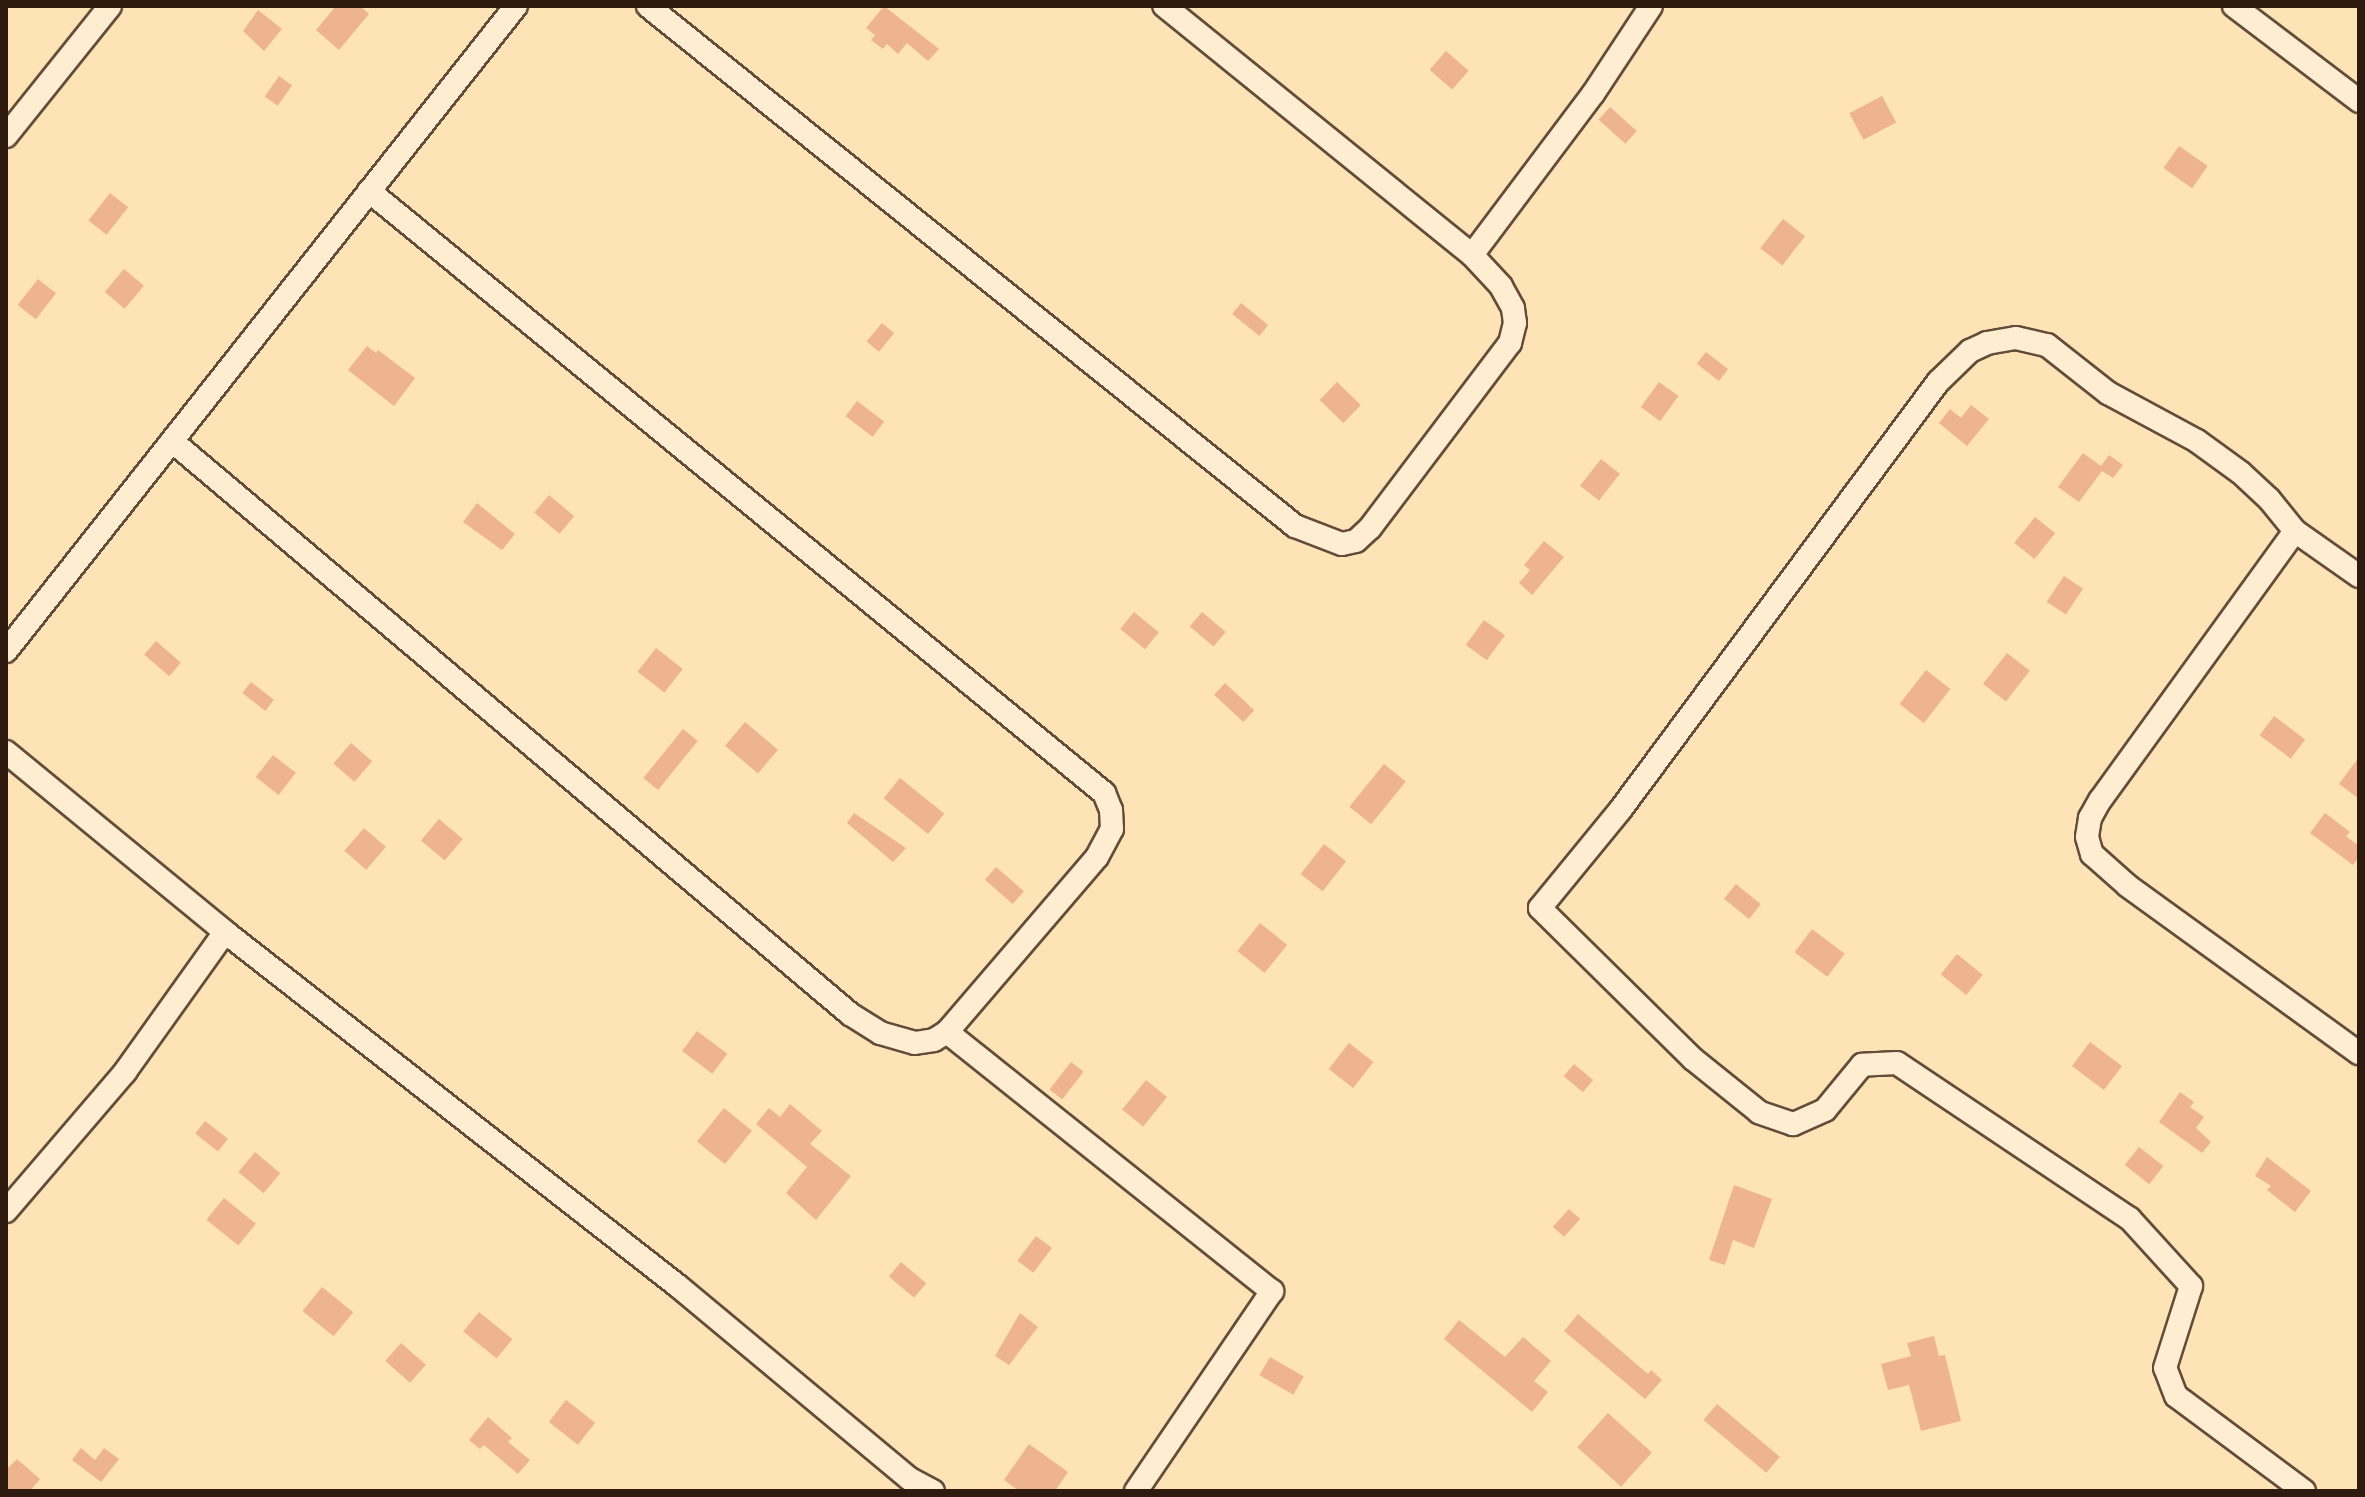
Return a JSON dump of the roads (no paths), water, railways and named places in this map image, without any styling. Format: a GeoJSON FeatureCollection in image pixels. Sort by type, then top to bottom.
{"type":"FeatureCollection","features":[{"type":"Feature","properties":{"kind":"street"},"geometry":{"type":"LineString","coordinates":[[6,136],[110,6]]}},
{"type":"Feature","properties":{"kind":"street"},"geometry":{"type":"LineString","coordinates":[[6,651],[516,6]]}},
{"type":"Feature","properties":{"kind":"street"},"geometry":{"type":"LineString","coordinates":[[648,6],[1295,526],[1318,538],[1342,544],[1356,541],[1370,528],[1510,343],[1515,323],[1513,308],[1501,286],[1472,255],[1164,6]]}},
{"type":"Feature","properties":{"kind":"street"},"geometry":{"type":"LineString","coordinates":[[1472,255],[1593,94],[1651,6]]}},
{"type":"Feature","properties":{"kind":"street"},"geometry":{"type":"LineString","coordinates":[[2234,6],[2359,101]]}},
{"type":"Feature","properties":{"kind":"street"},"geometry":{"type":"LineString","coordinates":[[172,441],[850,1014],[880,1033],[915,1043],[934,1040],[947,1032],[1107,842],[1112,829],[1111,810],[1104,793],[369,191]]}},
{"type":"Feature","properties":{"kind":"street"},"geometry":{"type":"LineString","coordinates":[[2304,1491],[2176,1396],[2165,1368],[2191,1286],[2130,1219],[1897,1063],[1862,1065],[1825,1110],[1793,1124],[1759,1112],[1693,1059],[1540,908],[1621,809],[1938,382],[1978,347],[2016,338],[2047,345],[2108,393],[2197,441],[2241,473],[2269,499],[2295,531],[2359,576]]}},
{"type":"Feature","properties":{"kind":"street"},"geometry":{"type":"LineString","coordinates":[[2295,531],[2100,800],[2090,818],[2087,837],[2092,854],[2128,886],[2359,1053]]}},
{"type":"Feature","properties":{"kind":"street"},"geometry":{"type":"LineString","coordinates":[[6,752],[225,932],[678,1286],[910,1479],[933,1491]]}},
{"type":"Feature","properties":{"kind":"street"},"geometry":{"type":"LineString","coordinates":[[6,1211],[125,1072],[225,932]]}},
{"type":"Feature","properties":{"kind":"street"},"geometry":{"type":"LineString","coordinates":[[947,1032],[1272,1291],[1136,1491]]}}]}
